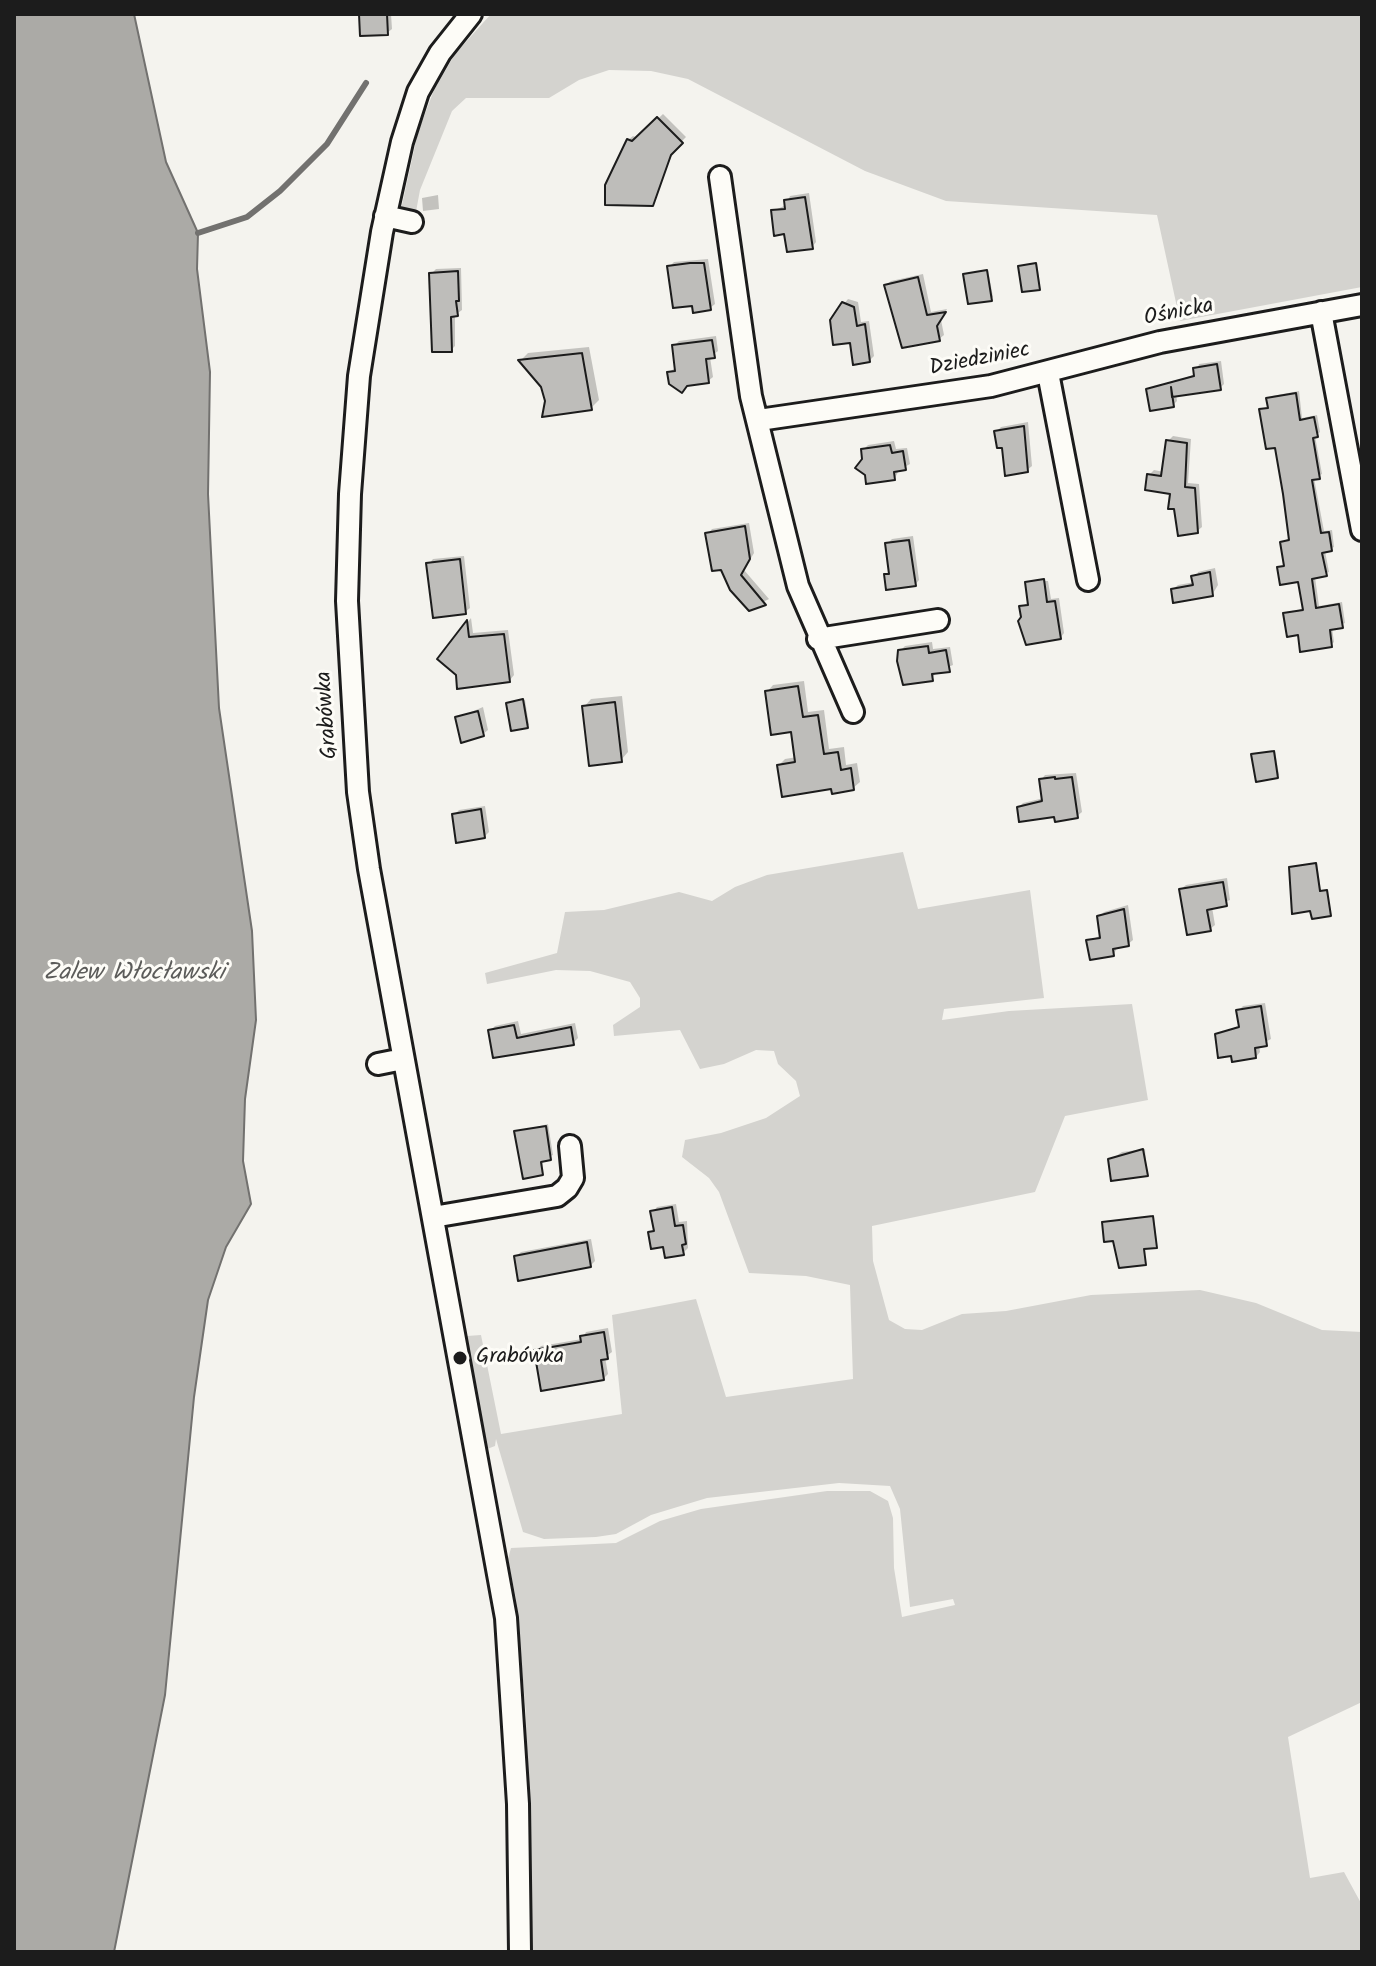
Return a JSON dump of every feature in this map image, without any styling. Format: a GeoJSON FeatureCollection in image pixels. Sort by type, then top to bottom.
{"type":"FeatureCollection","features":[{"type":"Feature","properties":{"kind":"street","name":"Grabówka"},"geometry":{"type":"LineString","coordinates":[[471,14],[440,53],[418,92],[402,142],[385,216],[359,376],[350,494],[347,601],[358,792],[403,1059],[506,1618],[518,1804],[520,1952]]}},
{"type":"Feature","properties":{"kind":"street"},"geometry":{"type":"LineString","coordinates":[[720,177],[751,396],[798,586],[818,639],[853,712]]}},
{"type":"Feature","properties":{"kind":"street"},"geometry":{"type":"LineString","coordinates":[[385,216],[412,222]]}},
{"type":"Feature","properties":{"kind":"street","name":"Ośnicka"},"geometry":{"type":"LineString","coordinates":[[1048,373],[1102,355],[1362,305]]}},
{"type":"Feature","properties":{"kind":"street"},"geometry":{"type":"LineString","coordinates":[[1321,312],[1362,530]]}},
{"type":"Feature","properties":{"kind":"street","name":"Dziedziniec"},"geometry":{"type":"LineString","coordinates":[[759,420],[991,386],[1048,373],[1088,580]]}},
{"type":"Feature","properties":{"kind":"street"},"geometry":{"type":"LineString","coordinates":[[818,639],[938,620]]}},
{"type":"Feature","properties":{"kind":"street"},"geometry":{"type":"LineString","coordinates":[[378,1064],[403,1059]]}},
{"type":"Feature","properties":{"kind":"street"},"geometry":{"type":"LineString","coordinates":[[433,1217],[557,1196],[573,1178],[570,1146]]}},
{"type":"Feature","properties":{"kind":"shaded area"},"geometry":{"type":"Polygon","coordinates":[[[491,14],[1362,14],[1362,287],[1180,321],[1157,215],[946,201],[865,171],[688,79],[651,71],[609,70],[579,80],[549,98],[466,98],[452,111],[420,190],[415,217],[400,214],[418,132],[434,90],[455,54],[491,14]]]}},
{"type":"Feature","properties":{"kind":"shaded area"},"geometry":{"type":"Polygon","coordinates":[[[903,852],[918,909],[1030,890],[1044,998],[944,1009],[942,1020],[1009,1011],[1132,1004],[1148,1100],[1065,1116],[1035,1192],[872,1226],[873,1261],[889,1320],[905,1329],[922,1330],[962,1314],[1006,1311],[1091,1295],[1200,1290],[1256,1303],[1322,1330],[1362,1332],[1362,1702],[1288,1737],[1310,1878],[1344,1872],[1362,1905],[1362,1952],[530,1952],[526,1715],[516,1599],[508,1559],[511,1548],[616,1543],[660,1521],[701,1509],[827,1491],[870,1491],[888,1501],[893,1518],[894,1568],[902,1617],[955,1605],[953,1599],[910,1607],[900,1509],[890,1486],[839,1483],[707,1498],[651,1515],[616,1534],[596,1537],[544,1539],[523,1532],[496,1439],[495,1446],[487,1449],[467,1336],[481,1335],[501,1434],[622,1414],[612,1315],[696,1299],[726,1397],[853,1379],[850,1285],[806,1276],[749,1273],[719,1192],[709,1178],[682,1157],[685,1140],[721,1133],[766,1118],[800,1096],[796,1081],[778,1064],[774,1051],[756,1050],[724,1064],[700,1069],[680,1030],[614,1036],[613,1025],[640,1007],[640,998],[630,982],[590,971],[556,970],[487,984],[485,973],[557,953],[565,912],[604,910],[679,892],[712,901],[735,887],[767,875],[903,852]]]}},
{"type":"Feature","properties":{"kind":"water","name":"Zalew Włocławski"},"geometry":{"type":"Polygon","coordinates":[[[14,14],[134,14],[166,162],[198,233],[197,269],[210,372],[208,494],[219,708],[252,931],[256,1020],[245,1099],[243,1161],[251,1204],[226,1247],[208,1300],[194,1397],[165,1695],[114,1952],[14,1952],[14,14]]]}},
{"type":"Feature","properties":{"kind":"building"},"geometry":{"type":"Polygon","coordinates":[[[359,14],[387,14],[388,35],[360,36],[359,14]]]}},
{"type":"Feature","properties":{"kind":"building"},"geometry":{"type":"Polygon","coordinates":[[[657,117],[683,143],[671,155],[653,206],[605,205],[605,185],[627,139],[632,141],[657,117]]]}},
{"type":"Feature","properties":{"kind":"building"},"geometry":{"type":"Polygon","coordinates":[[[805,197],[813,249],[787,252],[784,234],[774,236],[771,210],[785,209],[784,200],[805,197]]]}},
{"type":"Feature","properties":{"kind":"building"},"geometry":{"type":"Polygon","coordinates":[[[704,263],[711,310],[693,313],[692,306],[673,308],[667,266],[704,263]]]}},
{"type":"Feature","properties":{"kind":"building"},"geometry":{"type":"Polygon","coordinates":[[[1036,263],[1040,290],[1022,292],[1018,266],[1036,263]]]}},
{"type":"Feature","properties":{"kind":"building"},"geometry":{"type":"Polygon","coordinates":[[[987,270],[992,301],[968,304],[963,274],[987,270]]]}},
{"type":"Feature","properties":{"kind":"building"},"geometry":{"type":"Polygon","coordinates":[[[458,271],[458,316],[451,317],[452,352],[432,352],[429,273],[458,271]]]}},
{"type":"Feature","properties":{"kind":"building"},"geometry":{"type":"Polygon","coordinates":[[[918,277],[927,315],[946,312],[937,326],[940,341],[902,348],[884,285],[918,277]]]}},
{"type":"Feature","properties":{"kind":"building"},"geometry":{"type":"Polygon","coordinates":[[[842,302],[854,307],[857,326],[865,324],[870,362],[853,365],[850,343],[833,345],[830,320],[842,302]]]}},
{"type":"Feature","properties":{"kind":"building"},"geometry":{"type":"Polygon","coordinates":[[[712,340],[715,358],[706,359],[709,383],[687,386],[682,393],[669,384],[667,372],[675,371],[672,345],[712,340]]]}},
{"type":"Feature","properties":{"kind":"building"},"geometry":{"type":"Polygon","coordinates":[[[582,353],[592,410],[542,417],[545,401],[541,387],[518,360],[582,353]]]}},
{"type":"Feature","properties":{"kind":"building"},"geometry":{"type":"Polygon","coordinates":[[[1217,364],[1221,390],[1172,397],[1174,407],[1150,411],[1146,389],[1194,376],[1193,368],[1217,364]]]}},
{"type":"Feature","properties":{"kind":"building"},"geometry":{"type":"Polygon","coordinates":[[[1296,393],[1300,420],[1314,417],[1318,437],[1313,438],[1320,479],[1312,480],[1321,533],[1329,532],[1332,551],[1322,553],[1327,576],[1312,579],[1316,608],[1339,604],[1343,628],[1330,630],[1332,647],[1300,652],[1298,635],[1287,637],[1283,613],[1303,610],[1298,582],[1280,585],[1277,567],[1284,566],[1280,542],[1289,540],[1275,448],[1266,449],[1259,409],[1268,408],[1266,398],[1296,393]]]}},
{"type":"Feature","properties":{"kind":"building"},"geometry":{"type":"Polygon","coordinates":[[[1024,426],[1028,472],[1005,476],[1002,448],[997,448],[994,431],[1024,426]]]}},
{"type":"Feature","properties":{"kind":"building"},"geometry":{"type":"Polygon","coordinates":[[[1166,440],[1187,443],[1185,487],[1195,488],[1198,533],[1178,536],[1174,509],[1168,509],[1170,494],[1145,490],[1147,474],[1161,476],[1166,440]]]}},
{"type":"Feature","properties":{"kind":"building"},"geometry":{"type":"Polygon","coordinates":[[[890,445],[892,453],[903,451],[906,470],[894,472],[895,480],[866,484],[865,475],[855,468],[862,459],[861,449],[890,445]]]}},
{"type":"Feature","properties":{"kind":"building"},"geometry":{"type":"Polygon","coordinates":[[[745,526],[750,559],[741,575],[766,605],[749,611],[730,590],[721,570],[712,571],[705,533],[745,526]]]}},
{"type":"Feature","properties":{"kind":"building"},"geometry":{"type":"Polygon","coordinates":[[[909,540],[916,586],[886,590],[884,574],[889,574],[885,543],[909,540]]]}},
{"type":"Feature","properties":{"kind":"building"},"geometry":{"type":"Polygon","coordinates":[[[460,559],[466,614],[433,618],[426,563],[460,559]]]}},
{"type":"Feature","properties":{"kind":"building"},"geometry":{"type":"Polygon","coordinates":[[[1210,572],[1213,596],[1173,603],[1171,589],[1193,585],[1191,576],[1210,572]]]}},
{"type":"Feature","properties":{"kind":"building"},"geometry":{"type":"Polygon","coordinates":[[[1044,579],[1047,602],[1055,601],[1061,639],[1026,645],[1018,621],[1021,617],[1019,606],[1028,605],[1025,582],[1044,579]]]}},
{"type":"Feature","properties":{"kind":"building"},"geometry":{"type":"Polygon","coordinates":[[[467,620],[469,637],[504,634],[510,682],[457,689],[456,675],[437,659],[467,620]]]}},
{"type":"Feature","properties":{"kind":"building"},"geometry":{"type":"Polygon","coordinates":[[[928,646],[929,653],[946,650],[950,672],[932,674],[933,681],[903,685],[897,661],[898,650],[928,646]]]}},
{"type":"Feature","properties":{"kind":"building"},"geometry":{"type":"Polygon","coordinates":[[[798,686],[803,717],[818,715],[824,754],[838,752],[841,770],[851,768],[854,790],[832,794],[831,789],[782,797],[777,765],[795,762],[791,732],[771,735],[765,691],[798,686]]]}},
{"type":"Feature","properties":{"kind":"building"},"geometry":{"type":"Polygon","coordinates":[[[523,699],[528,728],[511,731],[506,703],[523,699]]]}},
{"type":"Feature","properties":{"kind":"building"},"geometry":{"type":"Polygon","coordinates":[[[615,702],[622,762],[589,766],[582,706],[615,702]]]}},
{"type":"Feature","properties":{"kind":"building"},"geometry":{"type":"Polygon","coordinates":[[[478,711],[484,736],[461,743],[455,717],[478,711]]]}},
{"type":"Feature","properties":{"kind":"building"},"geometry":{"type":"Polygon","coordinates":[[[1274,751],[1278,778],[1256,782],[1251,754],[1274,751]]]}},
{"type":"Feature","properties":{"kind":"building"},"geometry":{"type":"Polygon","coordinates":[[[1072,777],[1078,818],[1055,822],[1054,817],[1019,822],[1017,807],[1042,801],[1039,779],[1072,777]]]}},
{"type":"Feature","properties":{"kind":"building"},"geometry":{"type":"Polygon","coordinates":[[[481,809],[485,838],[456,843],[452,814],[481,809]]]}},
{"type":"Feature","properties":{"kind":"building"},"geometry":{"type":"Polygon","coordinates":[[[1316,863],[1320,891],[1327,890],[1331,916],[1312,919],[1310,911],[1292,914],[1289,867],[1316,863]]]}},
{"type":"Feature","properties":{"kind":"building"},"geometry":{"type":"Polygon","coordinates":[[[1223,882],[1227,906],[1207,910],[1211,931],[1187,935],[1179,889],[1223,882]]]}},
{"type":"Feature","properties":{"kind":"building"},"geometry":{"type":"Polygon","coordinates":[[[1124,909],[1129,946],[1113,949],[1114,956],[1090,960],[1086,940],[1100,938],[1097,916],[1124,909]]]}},
{"type":"Feature","properties":{"kind":"building"},"geometry":{"type":"Polygon","coordinates":[[[1261,1006],[1267,1046],[1255,1048],[1256,1058],[1232,1062],[1231,1056],[1218,1058],[1215,1034],[1239,1027],[1236,1010],[1261,1006]]]}},
{"type":"Feature","properties":{"kind":"building"},"geometry":{"type":"Polygon","coordinates":[[[514,1025],[517,1038],[571,1027],[574,1045],[493,1058],[488,1030],[514,1025]]]}},
{"type":"Feature","properties":{"kind":"building"},"geometry":{"type":"Polygon","coordinates":[[[546,1126],[551,1160],[541,1162],[543,1175],[523,1179],[514,1131],[546,1126]]]}},
{"type":"Feature","properties":{"kind":"building"},"geometry":{"type":"Polygon","coordinates":[[[1143,1149],[1148,1176],[1111,1181],[1108,1159],[1143,1149]]]}},
{"type":"Feature","properties":{"kind":"building"},"geometry":{"type":"Polygon","coordinates":[[[672,1207],[675,1226],[683,1225],[686,1244],[682,1245],[684,1255],[665,1258],[663,1247],[651,1249],[648,1232],[654,1231],[650,1211],[672,1207]]]}},
{"type":"Feature","properties":{"kind":"building"},"geometry":{"type":"Polygon","coordinates":[[[1153,1216],[1157,1248],[1144,1249],[1146,1265],[1119,1268],[1113,1241],[1104,1242],[1102,1222],[1153,1216]]]}},
{"type":"Feature","properties":{"kind":"building"},"geometry":{"type":"Polygon","coordinates":[[[587,1242],[591,1267],[518,1281],[514,1256],[587,1242]]]}},
{"type":"Feature","properties":{"kind":"building"},"geometry":{"type":"Polygon","coordinates":[[[604,1332],[608,1359],[601,1360],[604,1380],[541,1391],[534,1350],[581,1342],[580,1336],[604,1332]]]}},
{"type":"Feature","properties":{"kind":"waterway"},"geometry":{"type":"LineString","coordinates":[[198,233],[247,217],[280,191],[327,144],[366,83]]}},
{"type":"Feature","properties":{"kind":"place","name":"Grabówka"},"geometry":{"type":"Point","coordinates":[460,1358]}}]}
